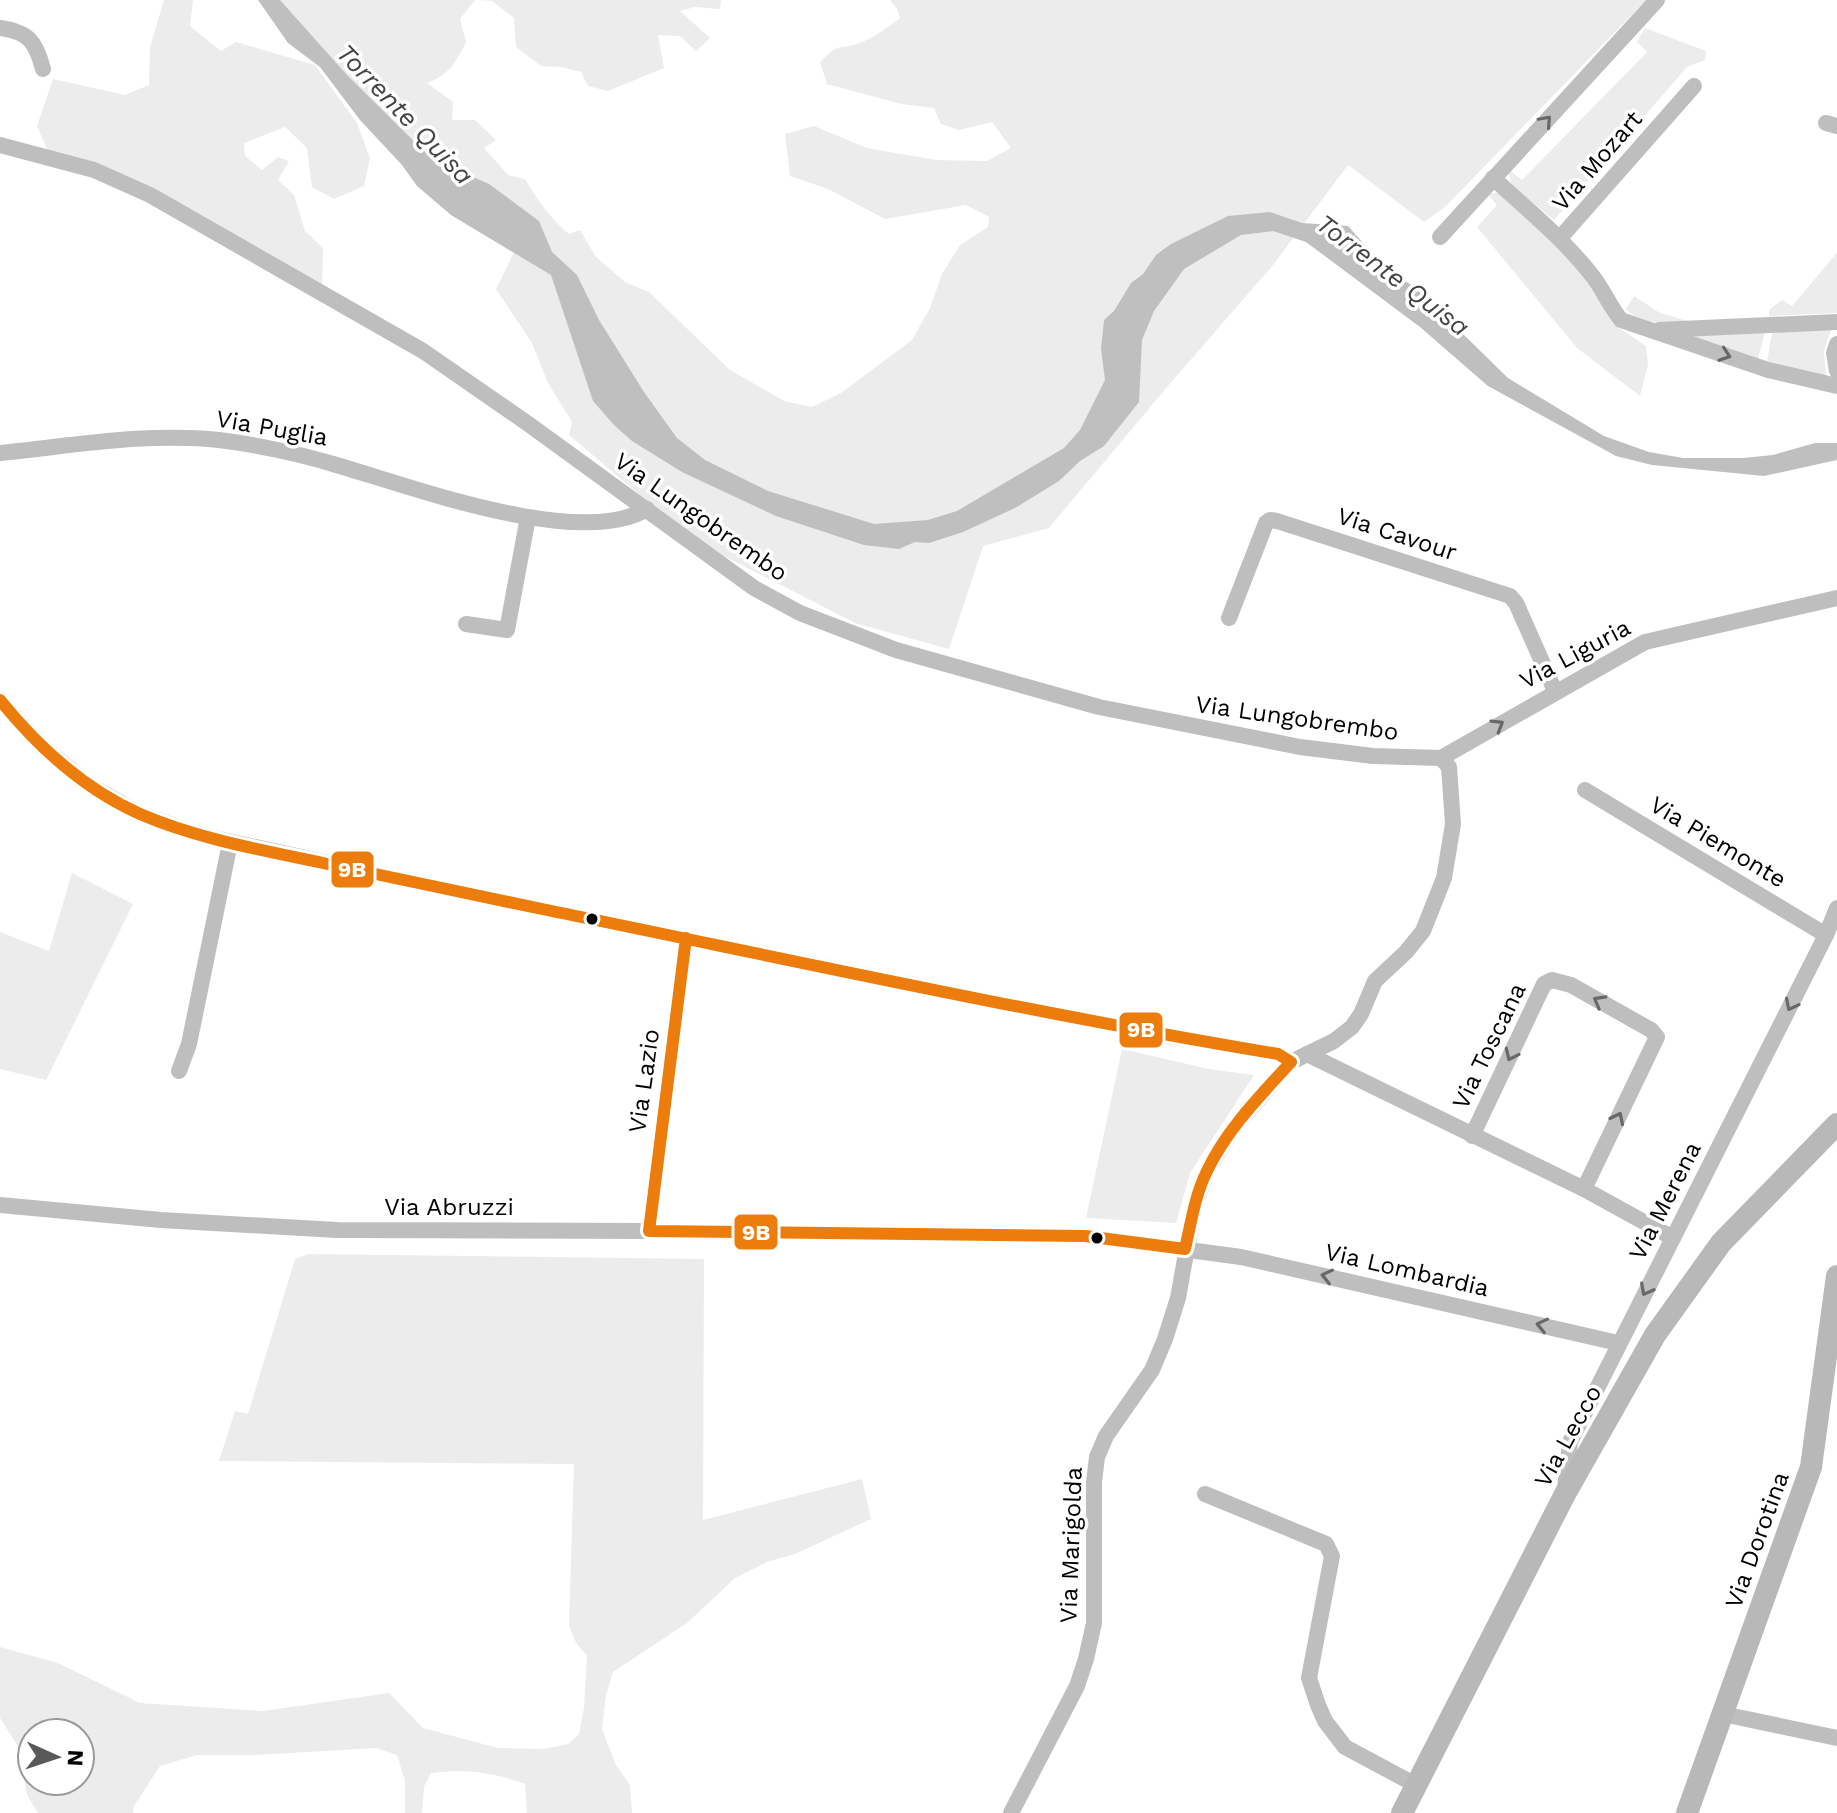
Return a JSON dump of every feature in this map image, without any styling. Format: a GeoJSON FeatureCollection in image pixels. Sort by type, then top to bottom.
{"type":"FeatureCollection","features":[{"type":"Feature","properties":{"kind":"main road","name":"Via Lecco"},"geometry":{"type":"LineString","coordinates":[[1402,1813],[1565,1494],[1655,1335],[1713,1254],[1837,1124]]}},
{"type":"Feature","properties":{"kind":"main road","name":"Via Dorotina"},"geometry":{"type":"LineString","coordinates":[[1687,1813],[1811,1467],[1837,1276]]}},
{"type":"Feature","properties":{"kind":"street"},"geometry":{"type":"LineString","coordinates":[[1440,237],[1657,0]]}},
{"type":"Feature","properties":{"kind":"street"},"geometry":{"type":"LineString","coordinates":[[0,28],[17,30],[36,46],[43,69]]}},
{"type":"Feature","properties":{"kind":"street","name":"Via Mozart"},"geometry":{"type":"LineString","coordinates":[[1694,86],[1560,238],[1597,281],[1610,307],[1621,320],[1768,370],[1837,386]]}},
{"type":"Feature","properties":{"kind":"street","name":"Via Lungobrembo"},"geometry":{"type":"LineString","coordinates":[[0,145],[94,170],[150,195],[423,351],[754,588],[800,613],[896,650],[1038,692],[1300,747],[1373,756],[1441,758]]}},
{"type":"Feature","properties":{"kind":"street"},"geometry":{"type":"LineString","coordinates":[[1493,178],[1560,238]]}},
{"type":"Feature","properties":{"kind":"street","name":"Via Mozart"},"geometry":{"type":"LineString","coordinates":[[1651,330],[1837,322]]}},
{"type":"Feature","properties":{"kind":"street"},"geometry":{"type":"LineString","coordinates":[[1837,344],[1834,353],[1837,371]]}},
{"type":"Feature","properties":{"kind":"street","name":"Via Puglia"},"geometry":{"type":"LineString","coordinates":[[0,453],[153,438],[219,440],[329,462],[480,507],[528,517],[604,521],[635,516],[647,509]]}},
{"type":"Feature","properties":{"kind":"street"},"geometry":{"type":"LineString","coordinates":[[466,624],[507,630],[528,517]]}},
{"type":"Feature","properties":{"kind":"street","name":"Via Cavour"},"geometry":{"type":"LineString","coordinates":[[1229,618],[1266,523],[1277,521],[1510,596],[1516,603],[1555,691]]}},
{"type":"Feature","properties":{"kind":"street","name":"Via Liguria"},"geometry":{"type":"LineString","coordinates":[[1441,758],[1645,642],[1837,598]]}},
{"type":"Feature","properties":{"kind":"street","name":"Via Toscana"},"geometry":{"type":"LineString","coordinates":[[0,700],[40,744],[88,784],[138,813],[200,835],[1134,1030],[1299,1058],[1584,1189],[1673,1238]]}},
{"type":"Feature","properties":{"kind":"street","name":"Via Marigolda"},"geometry":{"type":"LineString","coordinates":[[1011,1813],[1077,1686],[1086,1659],[1095,1615],[1094,1482],[1097,1457],[1106,1436],[1152,1370],[1165,1339],[1178,1298],[1194,1209],[1207,1171],[1233,1129],[1299,1058],[1334,1041],[1352,1027],[1375,981],[1423,931],[1444,878],[1453,824],[1449,767],[1441,758]]}},
{"type":"Feature","properties":{"kind":"street","name":"Via Piemonte"},"geometry":{"type":"LineString","coordinates":[[1585,790],[1826,935]]}},
{"type":"Feature","properties":{"kind":"street"},"geometry":{"type":"LineString","coordinates":[[179,1071],[189,1044],[230,843]]}},
{"type":"Feature","properties":{"kind":"street","name":"Via Merena"},"geometry":{"type":"LineString","coordinates":[[1565,1494],[1570,1442],[1837,908]]}},
{"type":"Feature","properties":{"kind":"street","name":"Via Merena"},"geometry":{"type":"LineString","coordinates":[[1826,935],[1837,918]]}},
{"type":"Feature","properties":{"kind":"street","name":"Via Lazio"},"geometry":{"type":"LineString","coordinates":[[649,1231],[686,938]]}},
{"type":"Feature","properties":{"kind":"street","name":"Via Toscana"},"geometry":{"type":"LineString","coordinates":[[1472,1136],[1544,984],[1552,980],[1571,985],[1651,1030],[1657,1037],[1584,1189]]}},
{"type":"Feature","properties":{"kind":"street","name":"Via Abruzzi"},"geometry":{"type":"LineString","coordinates":[[0,1205],[161,1220],[337,1230],[1085,1236],[1185,1249]]}},
{"type":"Feature","properties":{"kind":"street","name":"Via Lombardia"},"geometry":{"type":"LineString","coordinates":[[1185,1249],[1241,1257],[1618,1343]]}},
{"type":"Feature","properties":{"kind":"street"},"geometry":{"type":"LineString","coordinates":[[1205,1494],[1326,1544],[1332,1556],[1309,1678],[1318,1705],[1325,1721],[1345,1747],[1416,1785]]}},
{"type":"Feature","properties":{"kind":"street"},"geometry":{"type":"LineString","coordinates":[[1723,1714],[1837,1738]]}},
{"type":"Feature","properties":{"kind":"shaded area"},"geometry":{"type":"Polygon","coordinates":[[[164,0],[193,0],[190,26],[221,51],[236,42],[315,65],[357,123],[370,158],[364,186],[334,199],[312,187],[307,148],[285,127],[244,143],[245,156],[262,170],[278,157],[289,161],[278,180],[294,195],[305,231],[323,248],[322,290],[48,151],[37,126],[53,79],[125,95],[149,85],[150,47],[164,0]]]}},
{"type":"Feature","properties":{"kind":"shaded area"},"geometry":{"type":"Polygon","coordinates":[[[276,0],[475,0],[460,19],[466,42],[459,56],[446,72],[427,83],[453,102],[452,120],[475,120],[496,140],[484,148],[508,175],[525,179],[563,229],[569,234],[580,230],[596,257],[625,282],[649,292],[730,370],[784,401],[812,407],[841,393],[912,340],[930,308],[942,274],[960,245],[988,227],[989,217],[966,205],[885,219],[828,189],[790,176],[785,134],[814,126],[867,148],[936,160],[987,161],[1011,148],[992,122],[959,130],[941,124],[934,108],[901,104],[827,84],[820,62],[827,55],[871,38],[900,18],[890,0],[1646,0],[1445,207],[1424,222],[1348,165],[1273,265],[1049,528],[983,546],[949,649],[855,623],[693,540],[569,435],[572,422],[548,383],[532,343],[496,289],[528,224],[439,179],[276,0]]]}},
{"type":"Feature","properties":{"kind":"shaded area"},"geometry":{"type":"Polygon","coordinates":[[[478,0],[721,0],[720,9],[695,7],[680,11],[710,38],[696,51],[680,36],[658,35],[664,68],[608,91],[588,86],[581,72],[541,66],[516,47],[514,18],[492,1],[478,0]]]}},
{"type":"Feature","properties":{"kind":"shaded area"},"geometry":{"type":"Polygon","coordinates":[[[1645,28],[1706,51],[1705,60],[1687,67],[1554,220],[1511,184],[1509,173],[1511,171],[1522,180],[1647,52],[1637,42],[1645,28]]]}},
{"type":"Feature","properties":{"kind":"shaded area"},"geometry":{"type":"Polygon","coordinates":[[[1498,193],[1550,237],[1593,284],[1613,324],[1646,346],[1648,365],[1640,396],[1577,348],[1477,227],[1497,205],[1488,195],[1498,193]]]}},
{"type":"Feature","properties":{"kind":"shaded area"},"geometry":{"type":"Polygon","coordinates":[[[1837,253],[1837,313],[1769,316],[1769,310],[1782,300],[1792,306],[1837,253]]]}},
{"type":"Feature","properties":{"kind":"shaded area"},"geometry":{"type":"Polygon","coordinates":[[[1634,296],[1660,313],[1695,323],[1640,318],[1626,309],[1634,296]]]}},
{"type":"Feature","properties":{"kind":"shaded area"},"geometry":{"type":"Polygon","coordinates":[[[1775,330],[1831,330],[1824,350],[1826,376],[1767,362],[1775,330]]]}},
{"type":"Feature","properties":{"kind":"shaded area"},"geometry":{"type":"Polygon","coordinates":[[[1765,332],[1758,359],[1677,334],[1765,332]]]}},
{"type":"Feature","properties":{"kind":"shaded area"},"geometry":{"type":"Polygon","coordinates":[[[72,873],[133,904],[46,1080],[0,1069],[0,932],[49,951],[72,873]]]}},
{"type":"Feature","properties":{"kind":"shaded area"},"geometry":{"type":"Polygon","coordinates":[[[1122,1049],[1209,1069],[1254,1075],[1190,1173],[1176,1223],[1086,1218],[1122,1049]]]}},
{"type":"Feature","properties":{"kind":"shaded area"},"geometry":{"type":"Polygon","coordinates":[[[308,1254],[704,1259],[703,1520],[862,1479],[871,1519],[735,1578],[687,1623],[613,1672],[606,1695],[602,1729],[616,1765],[630,1785],[632,1813],[527,1813],[525,1784],[490,1774],[456,1771],[431,1773],[424,1787],[422,1813],[405,1813],[405,1781],[397,1755],[376,1748],[197,1755],[160,1766],[134,1806],[133,1813],[38,1813],[28,1797],[96,1797],[96,1717],[16,1717],[16,1743],[0,1718],[0,1647],[58,1663],[140,1703],[263,1711],[389,1693],[423,1728],[498,1748],[544,1749],[568,1744],[579,1734],[587,1656],[576,1643],[569,1625],[574,1464],[219,1461],[235,1411],[248,1414],[295,1259],[308,1254]]]}},
{"type":"Feature","properties":{"kind":"water","name":"Torrente Quisa"},"geometry":{"type":"Polygon","coordinates":[[[258,0],[280,0],[347,75],[440,167],[455,169],[489,184],[539,221],[552,252],[577,275],[599,320],[677,438],[705,460],[768,491],[874,524],[928,520],[957,511],[1064,448],[1080,430],[1105,380],[1101,349],[1104,320],[1114,311],[1131,283],[1143,274],[1156,255],[1171,244],[1228,216],[1270,212],[1302,223],[1348,226],[1388,271],[1415,287],[1508,378],[1604,436],[1649,452],[1683,458],[1743,458],[1773,455],[1815,443],[1837,443],[1837,460],[1764,476],[1652,465],[1616,456],[1488,386],[1420,327],[1306,242],[1273,231],[1241,235],[1184,269],[1154,311],[1142,340],[1139,402],[1104,446],[1080,461],[1059,481],[1015,508],[963,532],[929,543],[915,542],[899,549],[864,545],[776,516],[682,472],[632,441],[614,425],[593,401],[551,275],[451,215],[417,186],[360,120],[320,67],[288,43],[258,0]]]}},
{"type":"Feature","properties":{"kind":"transit line","name":"9B"},"geometry":{"type":"LineString","coordinates":[[0,700],[46,750],[100,792],[140,814],[207,837],[909,985],[1278,1054],[1291,1062],[1245,1114],[1215,1156],[1199,1190],[1185,1249],[1085,1236],[649,1231],[686,938]]}}]}
